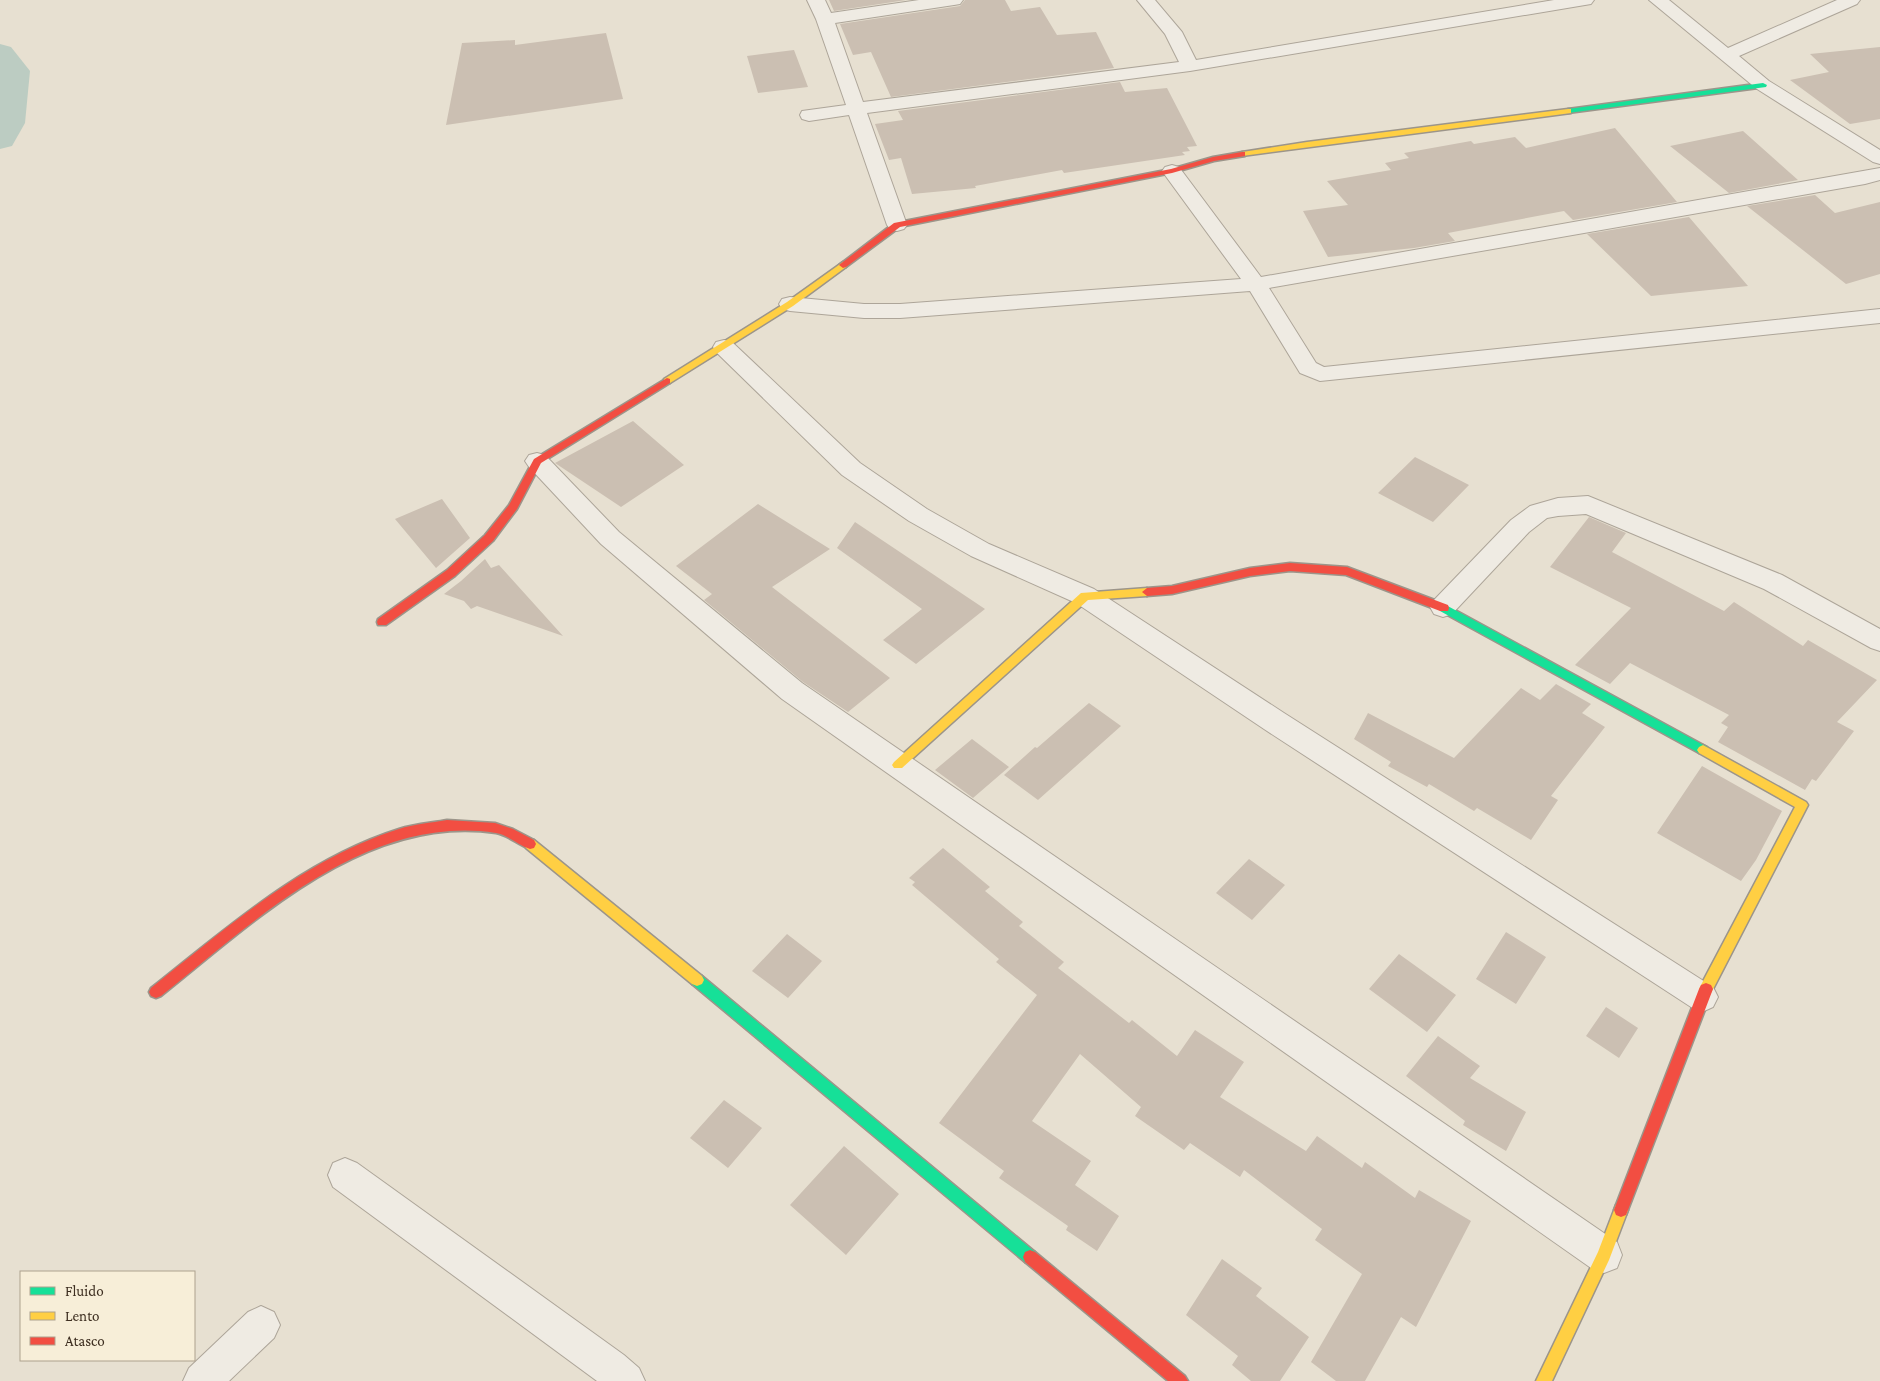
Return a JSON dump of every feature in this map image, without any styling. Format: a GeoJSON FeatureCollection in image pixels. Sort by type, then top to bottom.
{"type":"FeatureCollection","features":[{"type":"Feature","properties":{"kind":"street"},"geometry":{"type":"LineString","coordinates":[[816,0],[826,20],[897,224]]}},
{"type":"Feature","properties":{"kind":"street"},"geometry":{"type":"LineString","coordinates":[[826,20],[954,0]]}},
{"type":"Feature","properties":{"kind":"street"},"geometry":{"type":"LineString","coordinates":[[1146,0],[1173,32],[1190,66]]}},
{"type":"Feature","properties":{"kind":"street"},"geometry":{"type":"LineString","coordinates":[[809,114],[856,110],[1190,66],[1585,0]]}},
{"type":"Feature","properties":{"kind":"street"},"geometry":{"type":"LineString","coordinates":[[1658,0],[1763,85],[1880,158]]}},
{"type":"Feature","properties":{"kind":"street"},"geometry":{"type":"LineString","coordinates":[[1727,55],[1851,0]]}},
{"type":"Feature","properties":{"kind":"street"},"geometry":{"type":"LineString","coordinates":[[382,622],[451,573],[489,538],[514,506],[537,461],[790,304],[897,224],[1172,171],[1213,159],[1307,144],[1763,85]]}},
{"type":"Feature","properties":{"kind":"street"},"geometry":{"type":"LineString","coordinates":[[1172,171],[1256,284],[1308,368],[1320,374],[1880,316]]}},
{"type":"Feature","properties":{"kind":"street"},"geometry":{"type":"LineString","coordinates":[[790,304],[864,311],[900,311],[1256,284],[1880,174]]}},
{"type":"Feature","properties":{"kind":"street"},"geometry":{"type":"LineString","coordinates":[[724,346],[852,469],[918,515],[980,550],[1085,596],[1274,721],[1702,997]]}},
{"type":"Feature","properties":{"kind":"street"},"geometry":{"type":"LineString","coordinates":[[537,461],[610,538],[792,691],[1604,1255]]}},
{"type":"Feature","properties":{"kind":"street"},"geometry":{"type":"LineString","coordinates":[[1442,607],[1520,526],[1539,512],[1558,507],[1588,504],[1773,582],[1880,641]]}},
{"type":"Feature","properties":{"kind":"street"},"geometry":{"type":"LineString","coordinates":[[898,765],[1085,596],[1172,590],[1250,572],[1290,567],[1347,571],[1442,607],[1802,805],[1702,997],[1604,1255],[1544,1381]]}},
{"type":"Feature","properties":{"kind":"street"},"geometry":{"type":"LineString","coordinates":[[156,992],[275,899],[346,854],[405,831],[461,825],[497,828],[535,846],[1180,1381]]}},
{"type":"Feature","properties":{"kind":"street"},"geometry":{"type":"LineString","coordinates":[[345,1175],[612,1377]]}},
{"type":"Feature","properties":{"kind":"street"},"geometry":{"type":"LineString","coordinates":[[202,1381],[261,1325]]}},
{"type":"Feature","properties":{"kind":"building"},"geometry":{"type":"Polygon","coordinates":[[[829,0],[906,0],[834,11],[829,0]]]}},
{"type":"Feature","properties":{"kind":"building"},"geometry":{"type":"Polygon","coordinates":[[[965,0],[1005,0],[1011,11],[1040,7],[1057,35],[1096,32],[1114,68],[891,97],[871,52],[853,55],[840,24],[960,6],[965,0]]]}},
{"type":"Feature","properties":{"kind":"building"},"geometry":{"type":"Polygon","coordinates":[[[606,33],[623,99],[446,125],[462,43],[515,40],[515,45],[606,33]]]}},
{"type":"Feature","properties":{"kind":"building"},"geometry":{"type":"Polygon","coordinates":[[[1880,47],[1880,119],[1850,124],[1790,80],[1829,72],[1810,54],[1880,47]]]}},
{"type":"Feature","properties":{"kind":"building"},"geometry":{"type":"Polygon","coordinates":[[[794,50],[808,87],[758,93],[747,56],[794,50]]]}},
{"type":"Feature","properties":{"kind":"building"},"geometry":{"type":"Polygon","coordinates":[[[1120,82],[1125,92],[1167,88],[1197,146],[1187,147],[1190,151],[1182,152],[1185,155],[1064,173],[1062,170],[975,186],[976,188],[912,194],[901,158],[889,160],[875,124],[903,120],[898,111],[1120,82]]]}},
{"type":"Feature","properties":{"kind":"building"},"geometry":{"type":"Polygon","coordinates":[[[1615,128],[1677,202],[1573,220],[1564,211],[1448,233],[1455,241],[1414,248],[1328,257],[1303,211],[1348,205],[1327,181],[1391,170],[1385,163],[1409,158],[1404,153],[1471,141],[1474,144],[1515,137],[1526,148],[1615,128]]]}},
{"type":"Feature","properties":{"kind":"building"},"geometry":{"type":"Polygon","coordinates":[[[1743,131],[1798,180],[1729,193],[1670,146],[1743,131]]]}},
{"type":"Feature","properties":{"kind":"building"},"geometry":{"type":"Polygon","coordinates":[[[1815,195],[1835,213],[1880,202],[1880,274],[1846,284],[1747,206],[1815,195]]]}},
{"type":"Feature","properties":{"kind":"building"},"geometry":{"type":"Polygon","coordinates":[[[1689,217],[1748,286],[1651,296],[1587,234],[1689,217]]]}},
{"type":"Feature","properties":{"kind":"building"},"geometry":{"type":"Polygon","coordinates":[[[633,421],[684,465],[621,507],[555,463],[633,421]]]}},
{"type":"Feature","properties":{"kind":"building"},"geometry":{"type":"Polygon","coordinates":[[[1415,457],[1469,485],[1433,522],[1378,493],[1415,457]]]}},
{"type":"Feature","properties":{"kind":"building"},"geometry":{"type":"Polygon","coordinates":[[[442,499],[470,538],[436,568],[395,519],[442,499]]]}},
{"type":"Feature","properties":{"kind":"building"},"geometry":{"type":"Polygon","coordinates":[[[758,504],[830,549],[772,587],[890,678],[848,712],[803,682],[704,600],[712,594],[676,566],[758,504]]]}},
{"type":"Feature","properties":{"kind":"building"},"geometry":{"type":"Polygon","coordinates":[[[1589,517],[1626,533],[1612,552],[1724,611],[1734,602],[1803,646],[1808,640],[1877,680],[1837,722],[1854,731],[1816,781],[1812,779],[1805,790],[1718,742],[1728,727],[1721,723],[1729,715],[1630,663],[1610,684],[1575,665],[1631,608],[1550,567],[1589,517]]]}},
{"type":"Feature","properties":{"kind":"building"},"geometry":{"type":"Polygon","coordinates":[[[855,522],[985,609],[916,664],[883,640],[922,609],[837,548],[855,522]]]}},
{"type":"Feature","properties":{"kind":"building"},"geometry":{"type":"Polygon","coordinates":[[[485,559],[491,568],[499,565],[563,636],[477,606],[471,609],[464,601],[444,594],[485,559]]]}},
{"type":"Feature","properties":{"kind":"building"},"geometry":{"type":"Polygon","coordinates":[[[1556,684],[1591,704],[1582,713],[1605,727],[1551,796],[1558,800],[1531,840],[1477,808],[1474,811],[1429,784],[1427,787],[1388,766],[1391,762],[1354,739],[1368,713],[1454,758],[1521,688],[1540,700],[1556,684]]]}},
{"type":"Feature","properties":{"kind":"building"},"geometry":{"type":"Polygon","coordinates":[[[1089,703],[1121,726],[1038,800],[1004,775],[1035,747],[1037,748],[1089,703]]]}},
{"type":"Feature","properties":{"kind":"building"},"geometry":{"type":"Polygon","coordinates":[[[972,739],[1009,767],[973,798],[935,770],[972,739]]]}},
{"type":"Feature","properties":{"kind":"building"},"geometry":{"type":"Polygon","coordinates":[[[1702,766],[1782,811],[1756,860],[1741,881],[1657,833],[1702,766]]]}},
{"type":"Feature","properties":{"kind":"building"},"geometry":{"type":"Polygon","coordinates":[[[943,848],[990,887],[985,891],[1023,922],[1019,926],[1064,962],[1058,968],[1129,1023],[1132,1020],[1177,1056],[1195,1030],[1244,1062],[1220,1097],[1306,1151],[1317,1136],[1362,1168],[1365,1162],[1415,1198],[1419,1190],[1471,1221],[1416,1327],[1401,1317],[1365,1381],[1336,1381],[1311,1362],[1362,1274],[1315,1240],[1322,1229],[1244,1170],[1240,1177],[1190,1143],[1184,1150],[1135,1116],[1141,1107],[1080,1054],[1032,1121],[1091,1161],[1075,1185],[1119,1216],[1097,1251],[1066,1230],[1068,1226],[999,1178],[1004,1171],[939,1123],[1037,995],[996,962],[999,959],[912,885],[915,882],[909,878],[943,848]]]}},
{"type":"Feature","properties":{"kind":"building"},"geometry":{"type":"Polygon","coordinates":[[[1249,859],[1285,885],[1252,920],[1216,893],[1249,859]]]}},
{"type":"Feature","properties":{"kind":"building"},"geometry":{"type":"Polygon","coordinates":[[[1506,932],[1546,957],[1516,1004],[1476,979],[1506,932]]]}},
{"type":"Feature","properties":{"kind":"building"},"geometry":{"type":"Polygon","coordinates":[[[787,934],[822,961],[788,998],[752,971],[787,934]]]}},
{"type":"Feature","properties":{"kind":"building"},"geometry":{"type":"Polygon","coordinates":[[[1399,954],[1456,995],[1427,1032],[1369,989],[1399,954]]]}},
{"type":"Feature","properties":{"kind":"building"},"geometry":{"type":"Polygon","coordinates":[[[1606,1007],[1638,1028],[1619,1058],[1586,1036],[1606,1007]]]}},
{"type":"Feature","properties":{"kind":"building"},"geometry":{"type":"Polygon","coordinates":[[[1438,1036],[1480,1066],[1470,1078],[1526,1112],[1506,1151],[1463,1125],[1465,1121],[1406,1076],[1438,1036]]]}},
{"type":"Feature","properties":{"kind":"building"},"geometry":{"type":"Polygon","coordinates":[[[724,1100],[762,1128],[728,1168],[690,1138],[724,1100]]]}},
{"type":"Feature","properties":{"kind":"building"},"geometry":{"type":"Polygon","coordinates":[[[844,1146],[899,1194],[846,1255],[790,1205],[844,1146]]]}},
{"type":"Feature","properties":{"kind":"building"},"geometry":{"type":"Polygon","coordinates":[[[1222,1259],[1262,1288],[1256,1296],[1309,1337],[1280,1381],[1251,1381],[1232,1365],[1238,1356],[1186,1315],[1222,1259]]]}},
{"type":"Feature","properties":{"kind":"waterway"},"geometry":{"type":"LineString","coordinates":[[0,54],[14,71],[8,123],[0,139]]}},
{"type":"Feature","properties":{"kind":"traffic: fast"},"geometry":{"type":"LineString","coordinates":[[1568,111],[1763,85]]}},
{"type":"Feature","properties":{"kind":"traffic: fast"},"geometry":{"type":"LineString","coordinates":[[1444,608],[1703,750]]}},
{"type":"Feature","properties":{"kind":"traffic: fast"},"geometry":{"type":"LineString","coordinates":[[697,980],[1030,1257]]}},
{"type":"Feature","properties":{"kind":"traffic: slow"},"geometry":{"type":"LineString","coordinates":[[1242,154],[1568,111]]}},
{"type":"Feature","properties":{"kind":"traffic: slow"},"geometry":{"type":"LineString","coordinates":[[667,381],[790,304],[843,265]]}},
{"type":"Feature","properties":{"kind":"traffic: slow"},"geometry":{"type":"LineString","coordinates":[[898,765],[1085,596],[1147,592]]}},
{"type":"Feature","properties":{"kind":"traffic: slow"},"geometry":{"type":"LineString","coordinates":[[1703,750],[1802,805],[1706,989]]}},
{"type":"Feature","properties":{"kind":"traffic: slow"},"geometry":{"type":"LineString","coordinates":[[530,844],[697,980]]}},
{"type":"Feature","properties":{"kind":"traffic: slow"},"geometry":{"type":"LineString","coordinates":[[1544,1381],[1604,1255],[1621,1210]]}},
{"type":"Feature","properties":{"kind":"traffic: jam"},"geometry":{"type":"LineString","coordinates":[[843,265],[897,225],[1172,171],[1213,159],[1242,154]]}},
{"type":"Feature","properties":{"kind":"traffic: jam"},"geometry":{"type":"LineString","coordinates":[[382,622],[451,573],[489,538],[513,507],[537,461],[667,381]]}},
{"type":"Feature","properties":{"kind":"traffic: jam"},"geometry":{"type":"LineString","coordinates":[[1147,592],[1172,590],[1250,572],[1290,567],[1347,571],[1444,608]]}},
{"type":"Feature","properties":{"kind":"traffic: jam"},"geometry":{"type":"LineString","coordinates":[[156,992],[230,932],[271,902],[312,874],[356,851],[401,834],[447,825],[495,828],[530,844]]}},
{"type":"Feature","properties":{"kind":"traffic: jam"},"geometry":{"type":"LineString","coordinates":[[1621,1210],[1706,989]]}},
{"type":"Feature","properties":{"kind":"traffic: jam"},"geometry":{"type":"LineString","coordinates":[[1030,1257],[1180,1381]]}}]}
